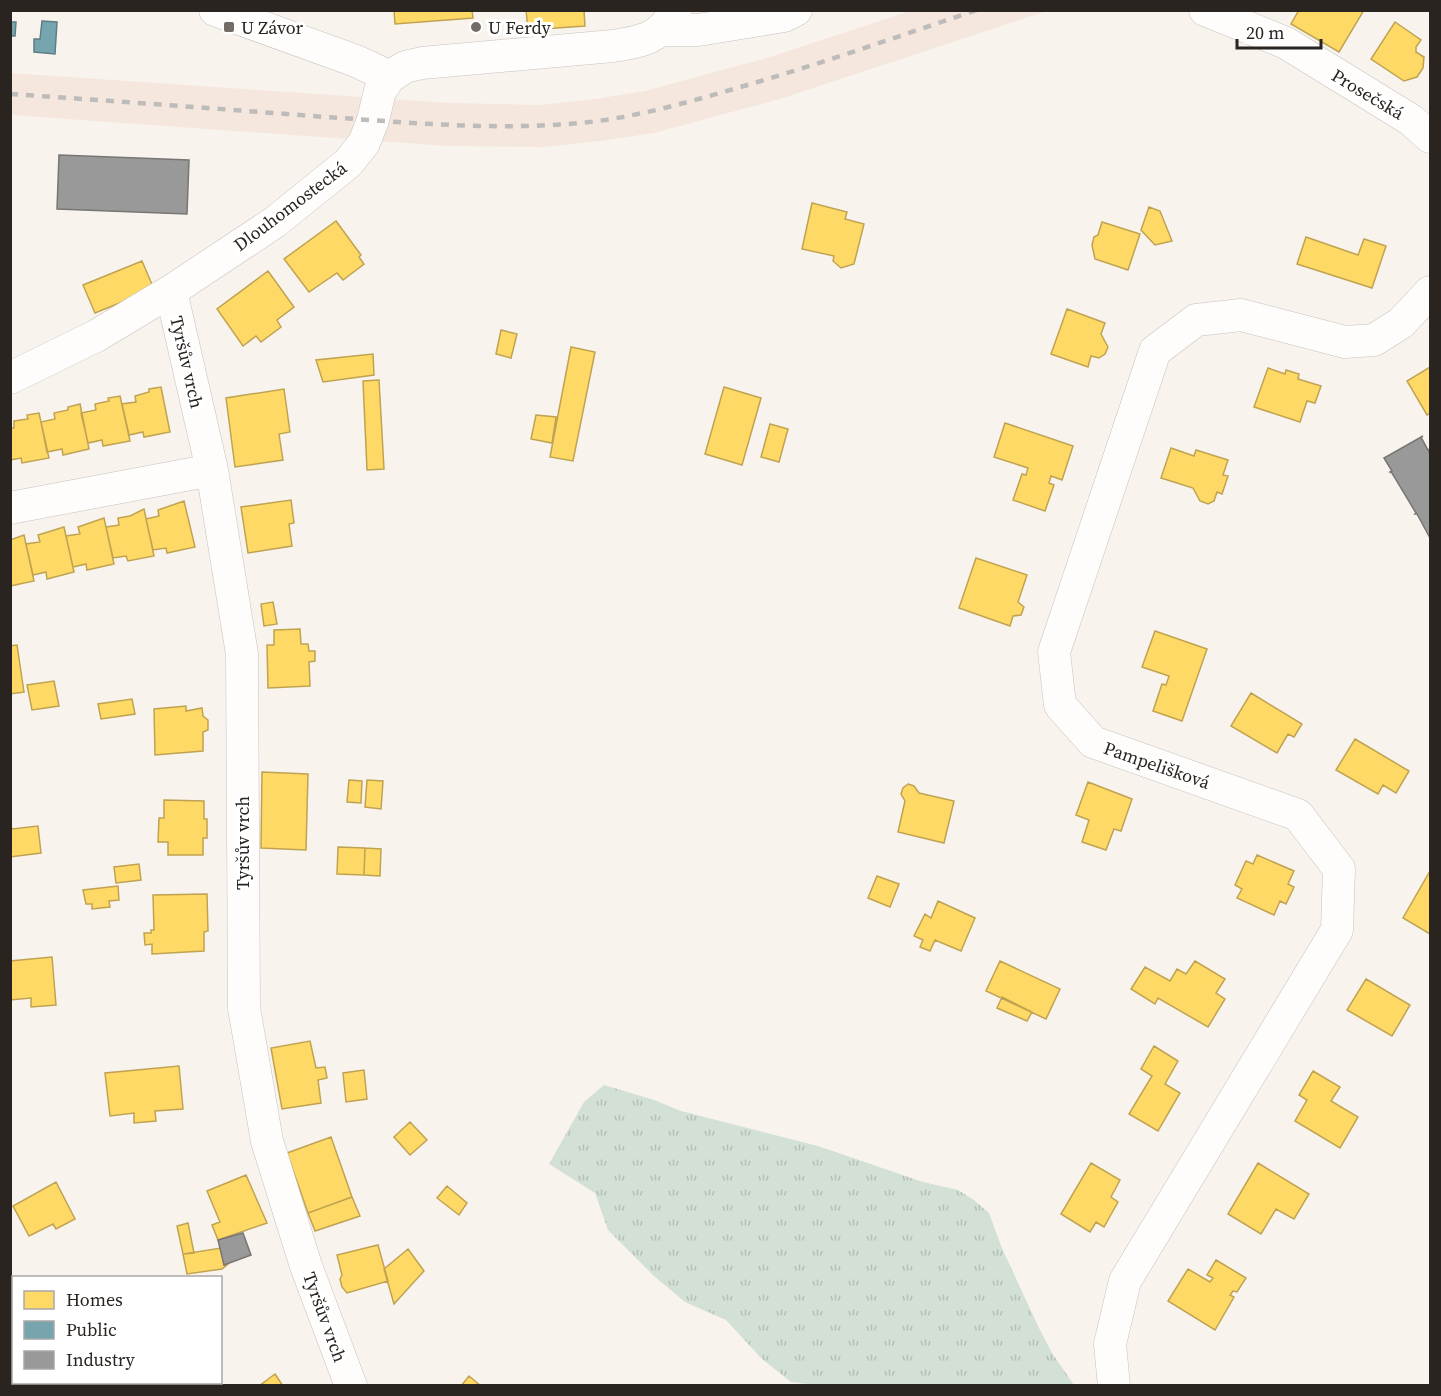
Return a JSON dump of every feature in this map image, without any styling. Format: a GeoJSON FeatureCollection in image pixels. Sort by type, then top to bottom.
{"type":"FeatureCollection","features":[{"type":"Feature","properties":{"kind":"street"},"geometry":{"type":"LineString","coordinates":[[215,10],[356,61],[390,77],[405,68],[422,63],[613,46],[641,41],[670,20],[698,30],[784,16],[796,10]]}},
{"type":"Feature","properties":{"kind":"street","name":"Prosečská"},"geometry":{"type":"LineString","coordinates":[[1205,10],[1286,44],[1411,120],[1431,137]]}},
{"type":"Feature","properties":{"kind":"street","name":"Dlouhomostecká"},"geometry":{"type":"LineString","coordinates":[[10,378],[96,336],[171,291],[275,222],[348,163],[364,143],[380,92],[390,77]]}},
{"type":"Feature","properties":{"kind":"street","name":"Tyršův vrch"},"geometry":{"type":"LineString","coordinates":[[171,291],[212,470],[242,654],[244,1008],[267,1141],[306,1266],[351,1386]]}},
{"type":"Feature","properties":{"kind":"street","name":"Pampelišková"},"geometry":{"type":"LineString","coordinates":[[1114,1386],[1110,1344],[1125,1281],[1337,930],[1339,869],[1298,815],[1093,742],[1060,705],[1054,652],[1155,351],[1196,320],[1241,315],[1345,342],[1374,340],[1401,323],[1431,292]]}},
{"type":"Feature","properties":{"kind":"street"},"geometry":{"type":"LineString","coordinates":[[10,508],[212,470]]}},
{"type":"Feature","properties":{"kind":"shaded area"},"geometry":{"type":"Polygon","coordinates":[[[910,11],[1047,11],[780,99],[654,133],[543,147],[448,146],[11,115],[10,73],[449,103],[541,105],[595,99],[645,91],[767,58],[910,11]]]}},
{"type":"Feature","properties":{"kind":"green space"},"geometry":{"type":"Polygon","coordinates":[[[604,1085],[681,1111],[818,1146],[923,1182],[958,1190],[974,1200],[989,1213],[1001,1246],[1037,1324],[1052,1353],[1074,1385],[823,1386],[791,1382],[762,1359],[726,1320],[685,1302],[654,1276],[608,1230],[595,1193],[549,1164],[584,1102],[604,1085]]]}},
{"type":"Feature","properties":{"kind":"building: Homes"},"geometry":{"type":"Polygon","coordinates":[[[394,10],[472,10],[473,18],[395,24],[394,10]]]}},
{"type":"Feature","properties":{"kind":"building: Homes"},"geometry":{"type":"Polygon","coordinates":[[[526,10],[584,10],[585,26],[528,30],[526,10]]]}},
{"type":"Feature","properties":{"kind":"building: Homes"},"geometry":{"type":"Polygon","coordinates":[[[1299,10],[1364,10],[1339,52],[1291,24],[1299,10]]]}},
{"type":"Feature","properties":{"kind":"building: Homes"},"geometry":{"type":"Polygon","coordinates":[[[1395,22],[1421,40],[1416,47],[1416,52],[1424,57],[1423,68],[1417,77],[1404,81],[1371,59],[1395,22]]]}},
{"type":"Feature","properties":{"kind":"building: Homes"},"geometry":{"type":"Polygon","coordinates":[[[812,203],[847,212],[845,219],[864,224],[854,264],[841,268],[833,261],[834,256],[802,249],[812,203]]]}},
{"type":"Feature","properties":{"kind":"building: Homes"},"geometry":{"type":"Polygon","coordinates":[[[1149,207],[1160,211],[1172,241],[1155,245],[1141,230],[1149,207]]]}},
{"type":"Feature","properties":{"kind":"building: Homes"},"geometry":{"type":"Polygon","coordinates":[[[336,221],[361,255],[359,257],[364,264],[343,280],[337,273],[309,292],[284,259],[336,221]]]}},
{"type":"Feature","properties":{"kind":"building: Homes"},"geometry":{"type":"Polygon","coordinates":[[[1102,222],[1140,234],[1128,270],[1095,259],[1092,245],[1102,222]]]}},
{"type":"Feature","properties":{"kind":"building: Homes"},"geometry":{"type":"Polygon","coordinates":[[[1306,237],[1358,255],[1364,239],[1386,246],[1372,288],[1297,264],[1306,237]]]}},
{"type":"Feature","properties":{"kind":"building: Homes"},"geometry":{"type":"Polygon","coordinates":[[[142,261],[154,289],[95,313],[83,285],[142,261]]]}},
{"type":"Feature","properties":{"kind":"building: Homes"},"geometry":{"type":"Polygon","coordinates":[[[268,271],[294,307],[277,320],[281,327],[261,342],[256,336],[243,346],[217,309],[268,271]]]}},
{"type":"Feature","properties":{"kind":"building: Homes"},"geometry":{"type":"Polygon","coordinates":[[[1067,309],[1105,323],[1101,334],[1108,347],[1105,354],[1099,358],[1091,356],[1088,367],[1051,354],[1067,309]]]}},
{"type":"Feature","properties":{"kind":"building: Homes"},"geometry":{"type":"Polygon","coordinates":[[[501,330],[517,334],[511,358],[496,354],[501,330]]]}},
{"type":"Feature","properties":{"kind":"building: Homes"},"geometry":{"type":"Polygon","coordinates":[[[571,347],[595,352],[573,461],[550,457],[571,347]]]}},
{"type":"Feature","properties":{"kind":"building: Homes"},"geometry":{"type":"Polygon","coordinates":[[[373,354],[374,375],[323,382],[316,360],[373,354]]]}},
{"type":"Feature","properties":{"kind":"building: Homes"},"geometry":{"type":"Polygon","coordinates":[[[1430,367],[1430,413],[1427,415],[1407,381],[1430,367]]]}},
{"type":"Feature","properties":{"kind":"building: Homes"},"geometry":{"type":"Polygon","coordinates":[[[1268,368],[1285,374],[1286,370],[1299,374],[1298,379],[1321,386],[1315,403],[1307,401],[1300,422],[1254,407],[1268,368]]]}},
{"type":"Feature","properties":{"kind":"building: Homes"},"geometry":{"type":"Polygon","coordinates":[[[379,380],[384,469],[367,470],[363,381],[379,380]]]}},
{"type":"Feature","properties":{"kind":"building: Homes"},"geometry":{"type":"Polygon","coordinates":[[[161,387],[170,432],[144,437],[143,432],[129,435],[122,404],[136,402],[135,396],[149,392],[149,389],[161,387]]]}},
{"type":"Feature","properties":{"kind":"building: Homes"},"geometry":{"type":"Polygon","coordinates":[[[724,387],[761,398],[742,465],[705,454],[724,387]]]}},
{"type":"Feature","properties":{"kind":"building: Homes"},"geometry":{"type":"Polygon","coordinates":[[[284,389],[290,432],[279,434],[283,460],[235,467],[226,398],[284,389]]]}},
{"type":"Feature","properties":{"kind":"building: Homes"},"geometry":{"type":"Polygon","coordinates":[[[120,396],[130,441],[103,446],[102,440],[88,443],[81,413],[96,410],[95,404],[120,396]]]}},
{"type":"Feature","properties":{"kind":"building: Homes"},"geometry":{"type":"Polygon","coordinates":[[[80,404],[89,449],[63,455],[62,449],[47,452],[41,422],[55,419],[54,413],[80,404]]]}},
{"type":"Feature","properties":{"kind":"building: Homes"},"geometry":{"type":"Polygon","coordinates":[[[39,413],[49,458],[22,463],[21,458],[10,460],[10,428],[14,428],[14,421],[28,419],[27,415],[39,413]]]}},
{"type":"Feature","properties":{"kind":"building: Homes"},"geometry":{"type":"Polygon","coordinates":[[[536,415],[556,417],[552,443],[531,439],[536,415]]]}},
{"type":"Feature","properties":{"kind":"building: Homes"},"geometry":{"type":"Polygon","coordinates":[[[1005,423],[1073,446],[1062,480],[1051,476],[1049,483],[1054,485],[1045,511],[1013,500],[1022,474],[1026,475],[1028,468],[994,457],[1005,423]]]}},
{"type":"Feature","properties":{"kind":"building: Homes"},"geometry":{"type":"Polygon","coordinates":[[[770,424],[788,429],[779,462],[761,457],[770,424]]]}},
{"type":"Feature","properties":{"kind":"building: Homes"},"geometry":{"type":"Polygon","coordinates":[[[1171,448],[1194,456],[1196,450],[1228,460],[1223,475],[1228,476],[1222,494],[1217,492],[1214,501],[1208,504],[1200,501],[1193,488],[1161,478],[1171,448]]]}},
{"type":"Feature","properties":{"kind":"building: Homes"},"geometry":{"type":"Polygon","coordinates":[[[291,500],[294,523],[289,524],[292,546],[248,553],[241,507],[291,500]]]}},
{"type":"Feature","properties":{"kind":"building: Homes"},"geometry":{"type":"Polygon","coordinates":[[[184,501],[195,547],[167,553],[166,548],[153,550],[146,519],[159,516],[158,510],[184,501]]]}},
{"type":"Feature","properties":{"kind":"building: Homes"},"geometry":{"type":"Polygon","coordinates":[[[144,509],[154,556],[128,561],[126,556],[113,558],[106,527],[119,525],[118,518],[130,516],[144,509]]]}},
{"type":"Feature","properties":{"kind":"building: Homes"},"geometry":{"type":"Polygon","coordinates":[[[104,518],[114,564],[87,570],[86,564],[73,567],[66,536],[80,534],[78,527],[104,518]]]}},
{"type":"Feature","properties":{"kind":"building: Homes"},"geometry":{"type":"Polygon","coordinates":[[[64,527],[74,572],[47,579],[46,572],[33,575],[26,544],[40,542],[38,535],[64,527]]]}},
{"type":"Feature","properties":{"kind":"building: Homes"},"geometry":{"type":"Polygon","coordinates":[[[24,535],[34,581],[10,586],[10,540],[24,535]]]}},
{"type":"Feature","properties":{"kind":"building: Homes"},"geometry":{"type":"Polygon","coordinates":[[[976,558],[1027,575],[1018,602],[1024,607],[1021,615],[1013,616],[1010,626],[959,608],[976,558]]]}},
{"type":"Feature","properties":{"kind":"building: Homes"},"geometry":{"type":"Polygon","coordinates":[[[273,602],[277,624],[264,626],[261,604],[273,602]]]}},
{"type":"Feature","properties":{"kind":"building: Homes"},"geometry":{"type":"Polygon","coordinates":[[[300,629],[301,644],[308,644],[309,651],[315,651],[315,661],[309,662],[310,686],[268,688],[267,645],[274,645],[274,630],[300,629]]]}},
{"type":"Feature","properties":{"kind":"building: Homes"},"geometry":{"type":"Polygon","coordinates":[[[1155,631],[1207,649],[1182,721],[1153,711],[1162,684],[1166,685],[1169,676],[1142,667],[1155,631]]]}},
{"type":"Feature","properties":{"kind":"building: Homes"},"geometry":{"type":"Polygon","coordinates":[[[17,645],[24,692],[10,694],[10,646],[17,645]]]}},
{"type":"Feature","properties":{"kind":"building: Homes"},"geometry":{"type":"Polygon","coordinates":[[[54,681],[59,706],[32,710],[27,685],[54,681]]]}},
{"type":"Feature","properties":{"kind":"building: Homes"},"geometry":{"type":"Polygon","coordinates":[[[1251,693],[1302,724],[1294,737],[1288,734],[1277,753],[1231,726],[1251,693]]]}},
{"type":"Feature","properties":{"kind":"building: Homes"},"geometry":{"type":"Polygon","coordinates":[[[132,699],[135,714],[101,719],[98,704],[132,699]]]}},
{"type":"Feature","properties":{"kind":"building: Homes"},"geometry":{"type":"Polygon","coordinates":[[[186,706],[186,711],[202,708],[203,716],[208,720],[208,730],[203,732],[203,751],[155,755],[154,709],[186,706]]]}},
{"type":"Feature","properties":{"kind":"building: Homes"},"geometry":{"type":"Polygon","coordinates":[[[1355,739],[1409,771],[1396,793],[1383,785],[1378,794],[1336,770],[1355,739]]]}},
{"type":"Feature","properties":{"kind":"building: Homes"},"geometry":{"type":"Polygon","coordinates":[[[262,772],[308,774],[306,850],[261,848],[262,772]]]}},
{"type":"Feature","properties":{"kind":"building: Homes"},"geometry":{"type":"Polygon","coordinates":[[[349,780],[362,781],[361,803],[347,802],[349,780]]]}},
{"type":"Feature","properties":{"kind":"building: Homes"},"geometry":{"type":"Polygon","coordinates":[[[367,780],[383,781],[381,809],[365,807],[367,780]]]}},
{"type":"Feature","properties":{"kind":"building: Homes"},"geometry":{"type":"Polygon","coordinates":[[[1088,782],[1132,799],[1121,831],[1114,829],[1106,850],[1082,842],[1089,820],[1076,815],[1088,782]]]}},
{"type":"Feature","properties":{"kind":"building: Homes"},"geometry":{"type":"Polygon","coordinates":[[[908,784],[914,786],[919,793],[954,801],[944,843],[898,832],[905,801],[901,794],[903,788],[908,784]]]}},
{"type":"Feature","properties":{"kind":"building: Homes"},"geometry":{"type":"Polygon","coordinates":[[[164,800],[204,801],[207,838],[203,838],[203,855],[168,855],[168,842],[158,842],[159,818],[164,818],[164,800]]]}},
{"type":"Feature","properties":{"kind":"building: Homes"},"geometry":{"type":"Polygon","coordinates":[[[10,823],[12,829],[38,826],[41,853],[10,857],[10,823]]]}},
{"type":"Feature","properties":{"kind":"building: Homes"},"geometry":{"type":"Polygon","coordinates":[[[338,847],[365,848],[364,875],[337,874],[338,847]]]}},
{"type":"Feature","properties":{"kind":"building: Homes"},"geometry":{"type":"Polygon","coordinates":[[[365,848],[381,849],[380,876],[364,875],[365,848]]]}},
{"type":"Feature","properties":{"kind":"building: Homes"},"geometry":{"type":"Polygon","coordinates":[[[1257,855],[1294,871],[1288,884],[1294,887],[1286,904],[1280,901],[1274,915],[1237,898],[1242,889],[1235,885],[1246,861],[1253,864],[1257,855]]]}},
{"type":"Feature","properties":{"kind":"building: Homes"},"geometry":{"type":"Polygon","coordinates":[[[139,864],[141,880],[116,883],[114,867],[139,864]]]}},
{"type":"Feature","properties":{"kind":"building: Homes"},"geometry":{"type":"Polygon","coordinates":[[[1430,871],[1430,934],[1403,918],[1430,871]]]}},
{"type":"Feature","properties":{"kind":"building: Homes"},"geometry":{"type":"Polygon","coordinates":[[[877,876],[899,884],[890,907],[868,898],[877,876]]]}},
{"type":"Feature","properties":{"kind":"building: Homes"},"geometry":{"type":"Polygon","coordinates":[[[118,886],[119,900],[109,901],[110,907],[92,909],[92,904],[86,904],[83,890],[118,886]]]}},
{"type":"Feature","properties":{"kind":"building: Homes"},"geometry":{"type":"Polygon","coordinates":[[[207,894],[208,931],[204,932],[204,951],[152,954],[152,944],[145,945],[144,933],[151,933],[151,930],[154,930],[153,895],[207,894]]]}},
{"type":"Feature","properties":{"kind":"building: Homes"},"geometry":{"type":"Polygon","coordinates":[[[938,901],[975,918],[961,951],[935,940],[930,951],[920,947],[923,940],[914,936],[925,914],[931,918],[938,901]]]}},
{"type":"Feature","properties":{"kind":"building: Homes"},"geometry":{"type":"Polygon","coordinates":[[[52,957],[56,1005],[31,1007],[31,998],[10,1000],[10,961],[52,957]]]}},
{"type":"Feature","properties":{"kind":"building: Homes"},"geometry":{"type":"Polygon","coordinates":[[[1000,961],[1060,989],[1046,1019],[986,991],[1000,961]]]}},
{"type":"Feature","properties":{"kind":"building: Homes"},"geometry":{"type":"Polygon","coordinates":[[[1195,961],[1225,979],[1216,993],[1225,999],[1208,1027],[1158,998],[1155,1004],[1131,989],[1145,967],[1170,981],[1177,969],[1186,974],[1195,961]]]}},
{"type":"Feature","properties":{"kind":"building: Homes"},"geometry":{"type":"Polygon","coordinates":[[[1366,979],[1410,1005],[1392,1036],[1347,1010],[1366,979]]]}},
{"type":"Feature","properties":{"kind":"building: Homes"},"geometry":{"type":"Polygon","coordinates":[[[1002,997],[1032,1012],[1027,1021],[997,1008],[1002,997]]]}},
{"type":"Feature","properties":{"kind":"building: Homes"},"geometry":{"type":"Polygon","coordinates":[[[310,1041],[316,1068],[325,1067],[327,1078],[318,1080],[321,1103],[282,1109],[271,1048],[310,1041]]]}},
{"type":"Feature","properties":{"kind":"building: Homes"},"geometry":{"type":"Polygon","coordinates":[[[1154,1046],[1178,1061],[1165,1084],[1180,1093],[1158,1131],[1129,1114],[1152,1076],[1141,1069],[1154,1046]]]}},
{"type":"Feature","properties":{"kind":"building: Homes"},"geometry":{"type":"Polygon","coordinates":[[[179,1066],[183,1109],[155,1111],[156,1121],[134,1123],[134,1113],[110,1116],[105,1073],[179,1066]]]}},
{"type":"Feature","properties":{"kind":"building: Homes"},"geometry":{"type":"Polygon","coordinates":[[[364,1070],[367,1099],[346,1102],[343,1073],[364,1070]]]}},
{"type":"Feature","properties":{"kind":"building: Homes"},"geometry":{"type":"Polygon","coordinates":[[[1313,1071],[1340,1087],[1331,1101],[1358,1117],[1340,1148],[1295,1121],[1307,1100],[1299,1095],[1313,1071]]]}},
{"type":"Feature","properties":{"kind":"building: Homes"},"geometry":{"type":"Polygon","coordinates":[[[410,1122],[427,1140],[410,1155],[394,1137],[410,1122]]]}},
{"type":"Feature","properties":{"kind":"building: Homes"},"geometry":{"type":"Polygon","coordinates":[[[331,1137],[352,1197],[308,1213],[287,1153],[331,1137]]]}},
{"type":"Feature","properties":{"kind":"building: Homes"},"geometry":{"type":"Polygon","coordinates":[[[1091,1163],[1120,1180],[1111,1197],[1118,1202],[1104,1227],[1096,1222],[1090,1232],[1061,1214],[1091,1163]]]}},
{"type":"Feature","properties":{"kind":"building: Homes"},"geometry":{"type":"Polygon","coordinates":[[[1258,1163],[1309,1194],[1294,1219],[1276,1209],[1261,1234],[1228,1214],[1258,1163]]]}},
{"type":"Feature","properties":{"kind":"building: Homes"},"geometry":{"type":"Polygon","coordinates":[[[246,1175],[267,1223],[218,1240],[212,1225],[220,1222],[207,1191],[246,1175]]]}},
{"type":"Feature","properties":{"kind":"building: Homes"},"geometry":{"type":"Polygon","coordinates":[[[56,1182],[75,1219],[56,1229],[53,1224],[29,1236],[13,1206],[56,1182]]]}},
{"type":"Feature","properties":{"kind":"building: Homes"},"geometry":{"type":"Polygon","coordinates":[[[447,1186],[467,1203],[459,1215],[437,1198],[447,1186]]]}},
{"type":"Feature","properties":{"kind":"building: Homes"},"geometry":{"type":"Polygon","coordinates":[[[352,1197],[360,1216],[315,1231],[308,1213],[352,1197]]]}},
{"type":"Feature","properties":{"kind":"building: Homes"},"geometry":{"type":"Polygon","coordinates":[[[188,1223],[194,1253],[183,1254],[177,1226],[188,1223]]]}},
{"type":"Feature","properties":{"kind":"building: Homes"},"geometry":{"type":"Polygon","coordinates":[[[378,1245],[388,1281],[347,1293],[342,1287],[340,1279],[342,1275],[337,1255],[378,1245]]]}},
{"type":"Feature","properties":{"kind":"building: Homes"},"geometry":{"type":"Polygon","coordinates":[[[221,1248],[224,1265],[227,1265],[222,1269],[187,1274],[183,1254],[221,1248]]]}},
{"type":"Feature","properties":{"kind":"building: Homes"},"geometry":{"type":"Polygon","coordinates":[[[408,1249],[424,1271],[394,1304],[384,1269],[408,1249]]]}},
{"type":"Feature","properties":{"kind":"building: Homes"},"geometry":{"type":"Polygon","coordinates":[[[1216,1260],[1246,1278],[1237,1292],[1233,1291],[1230,1295],[1234,1297],[1215,1330],[1168,1301],[1188,1269],[1210,1282],[1213,1278],[1207,1275],[1216,1260]]]}},
{"type":"Feature","properties":{"kind":"building: Homes"},"geometry":{"type":"Polygon","coordinates":[[[275,1374],[283,1386],[259,1386],[275,1374]]]}},
{"type":"Feature","properties":{"kind":"building: Homes"},"geometry":{"type":"Polygon","coordinates":[[[469,1376],[481,1386],[461,1386],[469,1376]]]}},
{"type":"Feature","properties":{"kind":"building: Homes"},"geometry":{"type":"Polygon","coordinates":[[[189,1384],[218,1384],[187,1386],[189,1384]]]}},
{"type":"Feature","properties":{"kind":"building: Public"},"geometry":{"type":"Polygon","coordinates":[[[42,21],[57,22],[55,54],[34,52],[34,39],[40,39],[42,21]]]}},
{"type":"Feature","properties":{"kind":"building: Public"},"geometry":{"type":"Polygon","coordinates":[[[10,22],[16,22],[15,36],[10,36],[10,22]]]}},
{"type":"Feature","properties":{"kind":"building: Industry"},"geometry":{"type":"Polygon","coordinates":[[[59,155],[189,160],[187,214],[57,209],[59,155]]]}},
{"type":"Feature","properties":{"kind":"building: Industry"},"geometry":{"type":"Polygon","coordinates":[[[1421,437],[1428,450],[1430,449],[1430,538],[1384,458],[1421,437]]]}},
{"type":"Feature","properties":{"kind":"building: Industry"},"geometry":{"type":"Polygon","coordinates":[[[243,1233],[251,1255],[224,1265],[218,1240],[243,1233]]]}},
{"type":"Feature","properties":{"kind":"railway"},"geometry":{"type":"LineString","coordinates":[[10,94],[428,124],[496,126],[564,124],[630,116],[692,101],[819,63],[977,10]]}},
{"type":"Feature","properties":{"kind":"place","name":"U Závor"},"geometry":{"type":"Point","coordinates":[229,27]}},
{"type":"Feature","properties":{"kind":"place","name":"U Ferdy"},"geometry":{"type":"Point","coordinates":[476,27]}}]}
